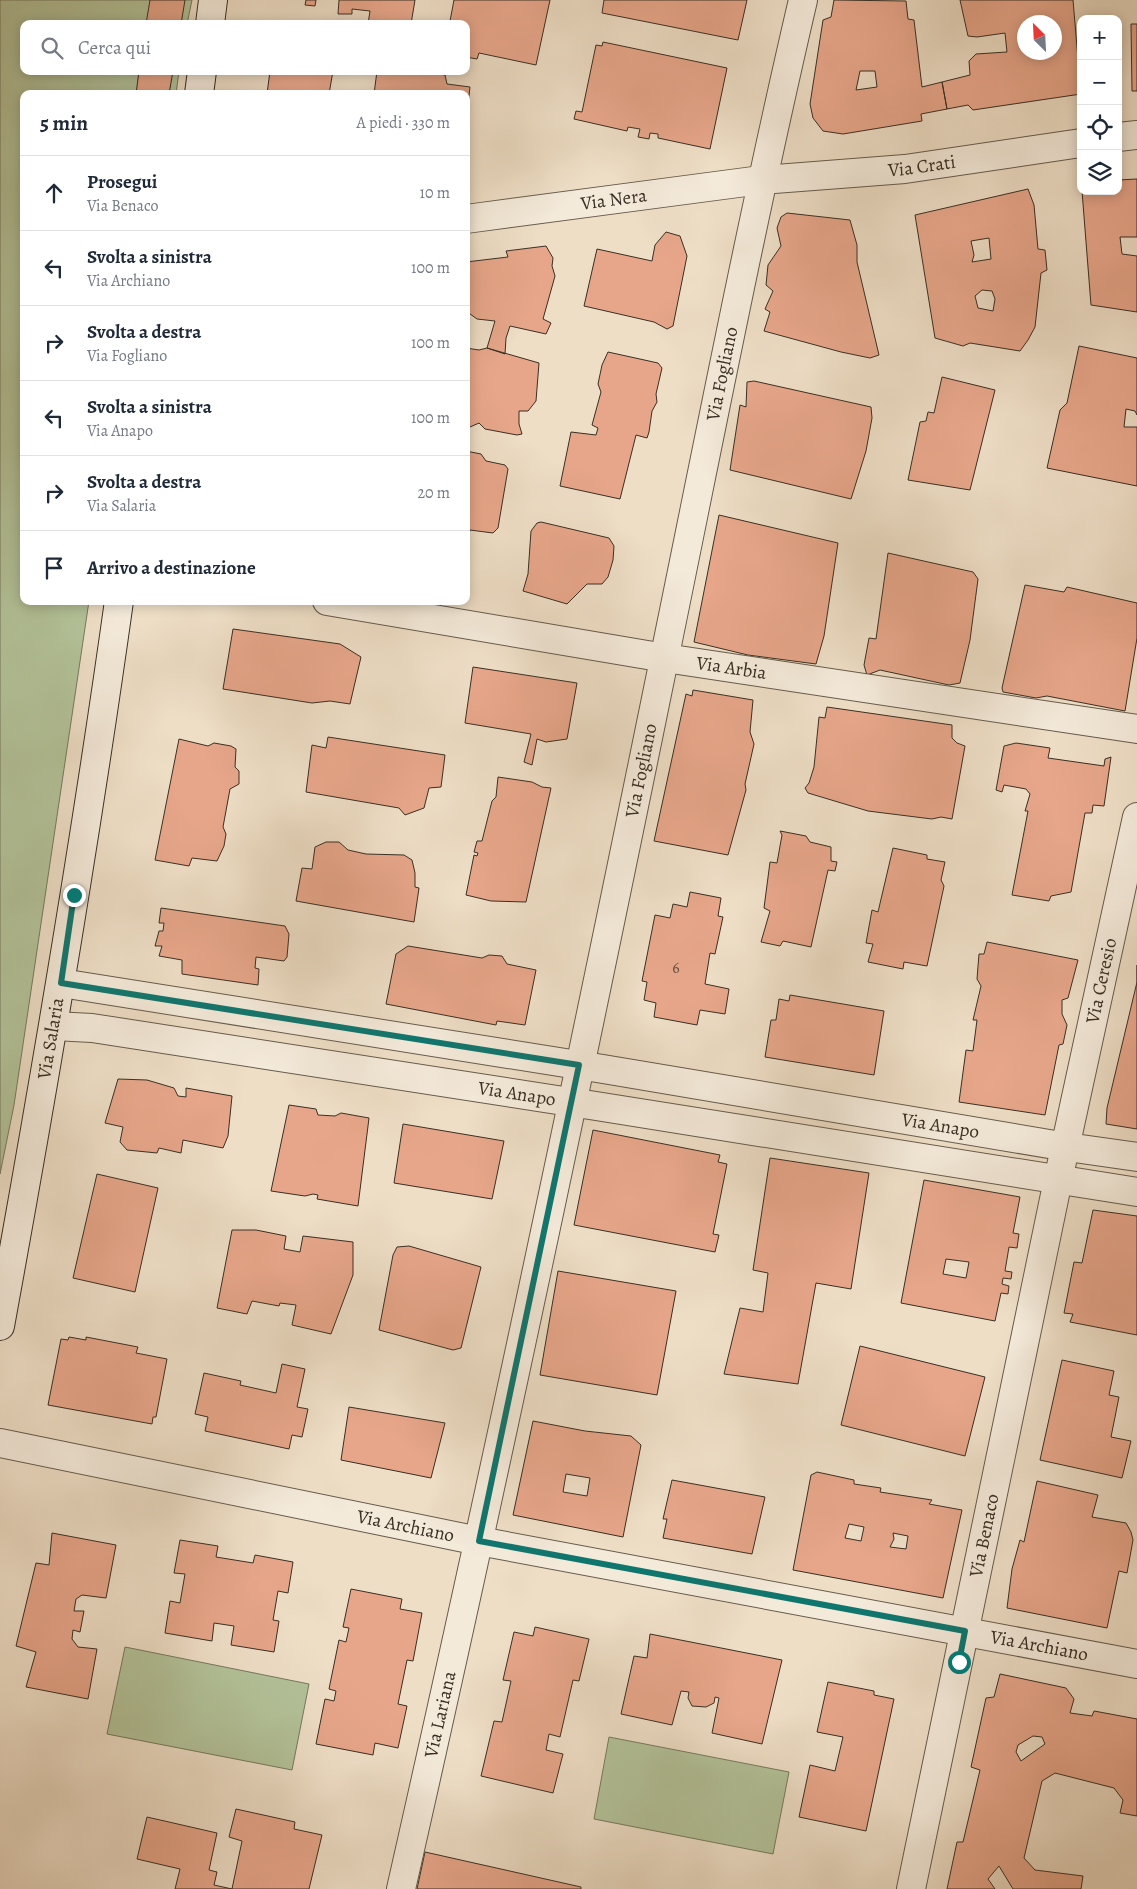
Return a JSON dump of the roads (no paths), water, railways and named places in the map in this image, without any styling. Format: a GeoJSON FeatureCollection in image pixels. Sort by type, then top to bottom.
{"type":"FeatureCollection","features":[{"type":"Feature","properties":{"kind":"street"},"geometry":{"type":"LineString","coordinates":[[210,20],[213,0]]}},
{"type":"Feature","properties":{"kind":"street","name":"Via Fogliano"},"geometry":{"type":"LineString","coordinates":[[479,1541],[665,658],[761,180],[802,0]]}},
{"type":"Feature","properties":{"kind":"street"},"geometry":{"type":"LineString","coordinates":[[200,90],[201,75]]}},
{"type":"Feature","properties":{"kind":"street"},"geometry":{"type":"LineString","coordinates":[[1122,137],[1137,135]]}},
{"type":"Feature","properties":{"kind":"street","name":"Via Crati"},"geometry":{"type":"LineString","coordinates":[[761,180],[905,169],[1077,144]]}},
{"type":"Feature","properties":{"kind":"street","name":"Via Nera"},"geometry":{"type":"LineString","coordinates":[[470,218],[761,180]]}},
{"type":"Feature","properties":{"kind":"street","name":"Via Salaria"},"geometry":{"type":"LineString","coordinates":[[0,1326],[54,1026],[90,805],[118,605]]}},
{"type":"Feature","properties":{"kind":"street","name":"Via Arbia"},"geometry":{"type":"LineString","coordinates":[[351,605],[665,658],[1137,729]]}},
{"type":"Feature","properties":{"kind":"street","name":"Via Ceresio"},"geometry":{"type":"LineString","coordinates":[[1067,1147],[1137,817]]}},
{"type":"Feature","properties":{"kind":"street","name":"Via Anapo"},"geometry":{"type":"LineString","coordinates":[[61,983],[579,1065],[1067,1147],[1137,1156]]}},
{"type":"Feature","properties":{"kind":"street"},"geometry":{"type":"LineString","coordinates":[[310,1062],[318,1024]]}},
{"type":"Feature","properties":{"kind":"street","name":"Via Anapo"},"geometry":{"type":"LineString","coordinates":[[54,1026],[92,1028],[1137,1192]]}},
{"type":"Feature","properties":{"kind":"street"},"geometry":{"type":"LineString","coordinates":[[811,1140],[815,1105]]}},
{"type":"Feature","properties":{"kind":"street"},"geometry":{"type":"LineString","coordinates":[[1058,1180],[1067,1147]]}},
{"type":"Feature","properties":{"kind":"street","name":"Via Benaco"},"geometry":{"type":"LineString","coordinates":[[911,1889],[1058,1180]]}},
{"type":"Feature","properties":{"kind":"street","name":"Via Archiano"},"geometry":{"type":"LineString","coordinates":[[0,1443],[479,1541],[1137,1664]]}},
{"type":"Feature","properties":{"kind":"street","name":"Via Lariana"},"geometry":{"type":"LineString","coordinates":[[401,1889],[479,1541]]}}]}
